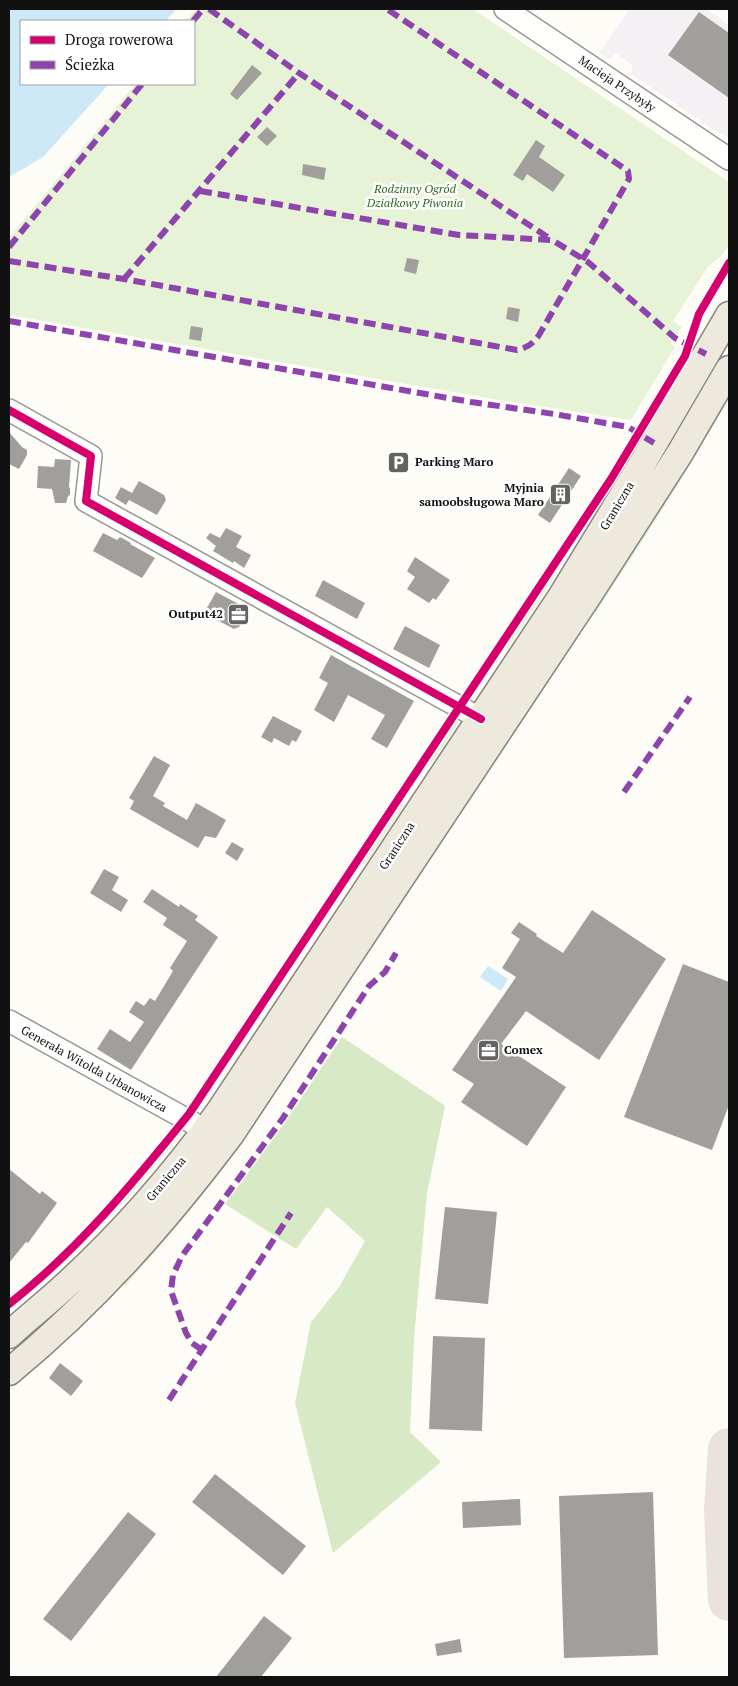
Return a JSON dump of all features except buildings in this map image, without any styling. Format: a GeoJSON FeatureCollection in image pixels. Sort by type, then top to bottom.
{"type":"FeatureCollection","features":[{"type":"Feature","properties":{"kind":"main road","name":"Graniczna"},"geometry":{"type":"LineString","coordinates":[[9,1335],[66,1286],[102,1251],[138,1212],[205,1132],[293,1003],[597,540],[729,315]]}},
{"type":"Feature","properties":{"kind":"main road","name":"Graniczna"},"geometry":{"type":"LineString","coordinates":[[9,1372],[41,1345],[113,1276],[174,1208],[231,1134],[588,596],[662,482],[729,370]]}},
{"type":"Feature","properties":{"kind":"street","name":"Macieja Przybyły"},"geometry":{"type":"LineString","coordinates":[[505,9],[729,159]]}},
{"type":"Feature","properties":{"kind":"street"},"geometry":{"type":"LineString","coordinates":[[9,410],[91,456],[86,501],[481,719]]}},
{"type":"Feature","properties":{"kind":"street","name":"Generała Witolda Urbanowicza"},"geometry":{"type":"LineString","coordinates":[[9,1021],[193,1123],[205,1132]]}},
{"type":"Feature","properties":{"kind":"shaded area"},"geometry":{"type":"Polygon","coordinates":[[[630,9],[706,9],[729,25],[729,137],[722,135],[631,74],[633,65],[615,53],[610,60],[599,53],[630,9]]]}},
{"type":"Feature","properties":{"kind":"green space","name":"Rodzinny Ogród Działkowy Piwonia"},"geometry":{"type":"Polygon","coordinates":[[[196,9],[473,9],[729,182],[729,245],[723,254],[707,268],[673,321],[682,327],[671,344],[675,347],[631,420],[499,400],[9,315],[9,238],[134,85],[195,85],[195,20],[187,20],[196,9]]]}},
{"type":"Feature","properties":{"kind":"green space"},"geometry":{"type":"Polygon","coordinates":[[[690,352],[693,358],[647,430],[644,430],[690,352]]]}},
{"type":"Feature","properties":{"kind":"green space"},"geometry":{"type":"Polygon","coordinates":[[[729,387],[729,400],[656,520],[593,617],[591,617],[590,614],[729,387]]]}},
{"type":"Feature","properties":{"kind":"green space"},"geometry":{"type":"Polygon","coordinates":[[[638,441],[639,443],[630,465],[609,486],[638,441]]]}},
{"type":"Feature","properties":{"kind":"green space"},"geometry":{"type":"Polygon","coordinates":[[[552,572],[553,580],[508,648],[503,649],[502,647],[552,572]]]}},
{"type":"Feature","properties":{"kind":"green space"},"geometry":{"type":"Polygon","coordinates":[[[579,633],[581,633],[249,1133],[188,1213],[122,1289],[133,1269],[579,633]]]}},
{"type":"Feature","properties":{"kind":"green space"},"geometry":{"type":"Polygon","coordinates":[[[457,716],[458,724],[430,766],[423,766],[457,716]]]}},
{"type":"Feature","properties":{"kind":"green space"},"geometry":{"type":"Polygon","coordinates":[[[401,800],[404,806],[365,864],[359,864],[401,800]]]}},
{"type":"Feature","properties":{"kind":"green space"},"geometry":{"type":"Polygon","coordinates":[[[342,1037],[445,1107],[427,1193],[414,1339],[410,1432],[441,1462],[333,1553],[295,1403],[311,1322],[339,1287],[365,1241],[327,1207],[296,1249],[225,1204],[284,1124],[342,1037]]]}},
{"type":"Feature","properties":{"kind":"green space"},"geometry":{"type":"Polygon","coordinates":[[[185,1124],[186,1128],[184,1131],[124,1203],[119,1202],[148,1170],[185,1124]]]}},
{"type":"Feature","properties":{"kind":"water"},"geometry":{"type":"Polygon","coordinates":[[[9,9],[177,9],[166,20],[20,20],[20,85],[108,85],[43,157],[9,177],[9,9]]]}},
{"type":"Feature","properties":{"kind":"water"},"geometry":{"type":"Polygon","coordinates":[[[488,966],[508,979],[501,991],[480,977],[488,966]]]}},
{"type":"Feature","properties":{"kind":"taxiway"},"geometry":{"type":"LineString","coordinates":[[729,1449],[725,1510],[729,1600]]}},
{"type":"Feature","properties":{"kind":"marked path"},"geometry":{"type":"LineString","coordinates":[[194,20],[203,9]]}},
{"type":"Feature","properties":{"kind":"marked path"},"geometry":{"type":"LineString","coordinates":[[209,9],[299,73],[552,240]]}},
{"type":"Feature","properties":{"kind":"marked path"},"geometry":{"type":"LineString","coordinates":[[9,261],[124,279],[517,350],[530,345],[539,335],[629,179],[628,171],[387,9]]}},
{"type":"Feature","properties":{"kind":"marked path"},"geometry":{"type":"LineString","coordinates":[[124,279],[299,73]]}},
{"type":"Feature","properties":{"kind":"marked path"},"geometry":{"type":"LineString","coordinates":[[9,247],[141,85]]}},
{"type":"Feature","properties":{"kind":"marked path"},"geometry":{"type":"LineString","coordinates":[[200,191],[459,235],[552,240],[588,262],[675,338],[706,354]]}},
{"type":"Feature","properties":{"kind":"marked path"},"geometry":{"type":"LineString","coordinates":[[9,321],[471,402],[628,427],[654,443]]}},
{"type":"Feature","properties":{"kind":"marked path"},"geometry":{"type":"LineString","coordinates":[[624,792],[690,697]]}},
{"type":"Feature","properties":{"kind":"marked path"},"geometry":{"type":"LineString","coordinates":[[202,1350],[192,1343],[186,1333],[171,1291],[173,1275],[182,1256],[283,1118],[369,986],[385,972],[396,953]]}},
{"type":"Feature","properties":{"kind":"marked path"},"geometry":{"type":"LineString","coordinates":[[169,1400],[291,1213]]}},
{"type":"Feature","properties":{"kind":"cycle path"},"geometry":{"type":"LineString","coordinates":[[9,1304],[82,1238],[126,1190],[189,1114],[611,479],[685,356],[699,314],[729,263]]}},
{"type":"Feature","properties":{"kind":"cycle path"},"geometry":{"type":"LineString","coordinates":[[9,410],[91,456],[86,501],[481,719]]}},
{"type":"Feature","properties":{"kind":"place","name":"Parking Maro"},"geometry":{"type":"Point","coordinates":[399,462]}},
{"type":"Feature","properties":{"kind":"place","name":"Myjnia samoobsługowa Maro"},"geometry":{"type":"Point","coordinates":[560,495]}},
{"type":"Feature","properties":{"kind":"place","name":"Output42"},"geometry":{"type":"Point","coordinates":[239,614]}},
{"type":"Feature","properties":{"kind":"place","name":"Comex"},"geometry":{"type":"Point","coordinates":[488,1050]}}]}
